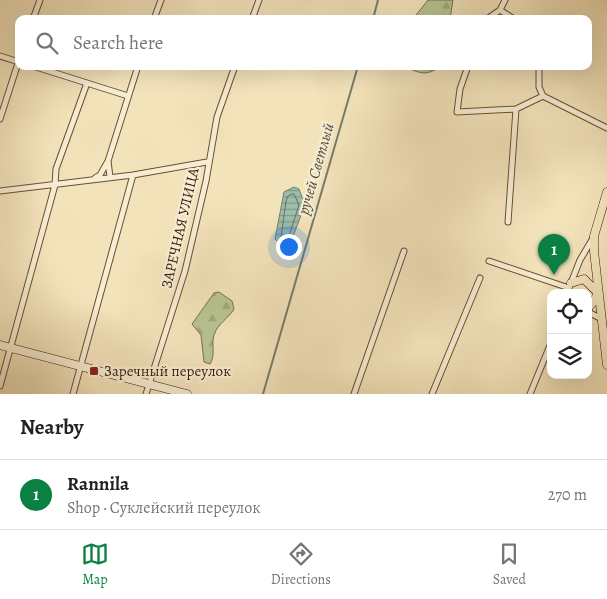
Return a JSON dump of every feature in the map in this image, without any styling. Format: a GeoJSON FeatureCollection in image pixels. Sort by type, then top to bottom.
{"type":"FeatureCollection","features":[{"type":"Feature","properties":{"kind":"main road"},"geometry":{"type":"LineString","coordinates":[[607,192],[594,236],[597,292],[607,365]]}},
{"type":"Feature","properties":{"kind":"main road"},"geometry":{"type":"LineString","coordinates":[[569,288],[578,279],[584,279],[597,292]]}},
{"type":"Feature","properties":{"kind":"main road"},"geometry":{"type":"LineString","coordinates":[[592,303],[597,292]]}},
{"type":"Feature","properties":{"kind":"street"},"geometry":{"type":"LineString","coordinates":[[35,15],[40,0]]}},
{"type":"Feature","properties":{"kind":"street"},"geometry":{"type":"LineString","coordinates":[[253,15],[259,0]]}},
{"type":"Feature","properties":{"kind":"street"},"geometry":{"type":"LineString","coordinates":[[493,15],[500,10],[505,0]]}},
{"type":"Feature","properties":{"kind":"street"},"geometry":{"type":"LineString","coordinates":[[155,15],[158,2]]}},
{"type":"Feature","properties":{"kind":"street"},"geometry":{"type":"LineString","coordinates":[[500,10],[508,15]]}},
{"type":"Feature","properties":{"kind":"street"},"geometry":{"type":"LineString","coordinates":[[0,56],[15,60]]}},
{"type":"Feature","properties":{"kind":"street"},"geometry":{"type":"LineString","coordinates":[[0,119],[16,70]]}},
{"type":"Feature","properties":{"kind":"street"},"geometry":{"type":"LineString","coordinates":[[45,70],[128,96]]}},
{"type":"Feature","properties":{"kind":"street"},"geometry":{"type":"LineString","coordinates":[[92,179],[100,175],[108,161],[137,70]]}},
{"type":"Feature","properties":{"kind":"street","name":"ЗАРЕЧНАЯ УЛИЦА"},"geometry":{"type":"LineString","coordinates":[[146,394],[185,271],[206,181],[207,162],[217,117],[234,70]]}},
{"type":"Feature","properties":{"kind":"street"},"geometry":{"type":"LineString","coordinates":[[467,70],[460,89],[457,112],[516,109],[543,96]]}},
{"type":"Feature","properties":{"kind":"street"},"geometry":{"type":"LineString","coordinates":[[539,70],[539,87],[543,96],[607,128]]}},
{"type":"Feature","properties":{"kind":"street"},"geometry":{"type":"LineString","coordinates":[[0,386],[55,185],[56,169],[87,84]]}},
{"type":"Feature","properties":{"kind":"street"},"geometry":{"type":"LineString","coordinates":[[508,222],[516,109]]}},
{"type":"Feature","properties":{"kind":"street"},"geometry":{"type":"LineString","coordinates":[[108,161],[110,177]]}},
{"type":"Feature","properties":{"kind":"street"},"geometry":{"type":"LineString","coordinates":[[0,191],[133,175],[207,162]]}},
{"type":"Feature","properties":{"kind":"street"},"geometry":{"type":"LineString","coordinates":[[73,394],[133,175]]}},
{"type":"Feature","properties":{"kind":"street"},"geometry":{"type":"LineString","coordinates":[[489,261],[569,288],[594,236]]}},
{"type":"Feature","properties":{"kind":"street"},"geometry":{"type":"LineString","coordinates":[[354,394],[404,251]]}},
{"type":"Feature","properties":{"kind":"street"},"geometry":{"type":"LineString","coordinates":[[432,394],[480,278]]}},
{"type":"Feature","properties":{"kind":"street"},"geometry":{"type":"LineString","coordinates":[[597,292],[607,291]]}},
{"type":"Feature","properties":{"kind":"street"},"geometry":{"type":"LineString","coordinates":[[592,314],[600,318]]}},
{"type":"Feature","properties":{"kind":"street"},"geometry":{"type":"LineString","coordinates":[[0,345],[81,368],[187,394]]}},
{"type":"Feature","properties":{"kind":"street"},"geometry":{"type":"LineString","coordinates":[[530,394],[547,352]]}},
{"type":"Feature","properties":{"kind":"green space"},"geometry":{"type":"Polygon","coordinates":[[[428,0],[453,0],[451,15],[416,15],[428,0]]]}},
{"type":"Feature","properties":{"kind":"green space"},"geometry":{"type":"Polygon","coordinates":[[[413,70],[435,70],[426,73],[413,70]]]}},
{"type":"Feature","properties":{"kind":"green space"},"geometry":{"type":"Polygon","coordinates":[[[219,292],[232,301],[234,309],[214,335],[213,357],[210,364],[204,362],[201,335],[192,324],[214,293],[219,292]]]}},
{"type":"Feature","properties":{"kind":"water"},"geometry":{"type":"Polygon","coordinates":[[[294,187],[299,189],[305,205],[289,247],[281,245],[275,239],[284,192],[294,187]]]}},
{"type":"Feature","properties":{"kind":"waterway","name":"ручей Светлый"},"geometry":{"type":"LineString","coordinates":[[374,15],[378,0]]}},
{"type":"Feature","properties":{"kind":"waterway","name":"ручей Светлый"},"geometry":{"type":"LineString","coordinates":[[263,394],[357,70]]}},
{"type":"Feature","properties":{"kind":"place","name":"Rannila"},"geometry":{"type":"Point","coordinates":[554,275]}},
{"type":"Feature","properties":{"kind":"place","name":"Заречный переулок"},"geometry":{"type":"Point","coordinates":[94,371]}}]}
